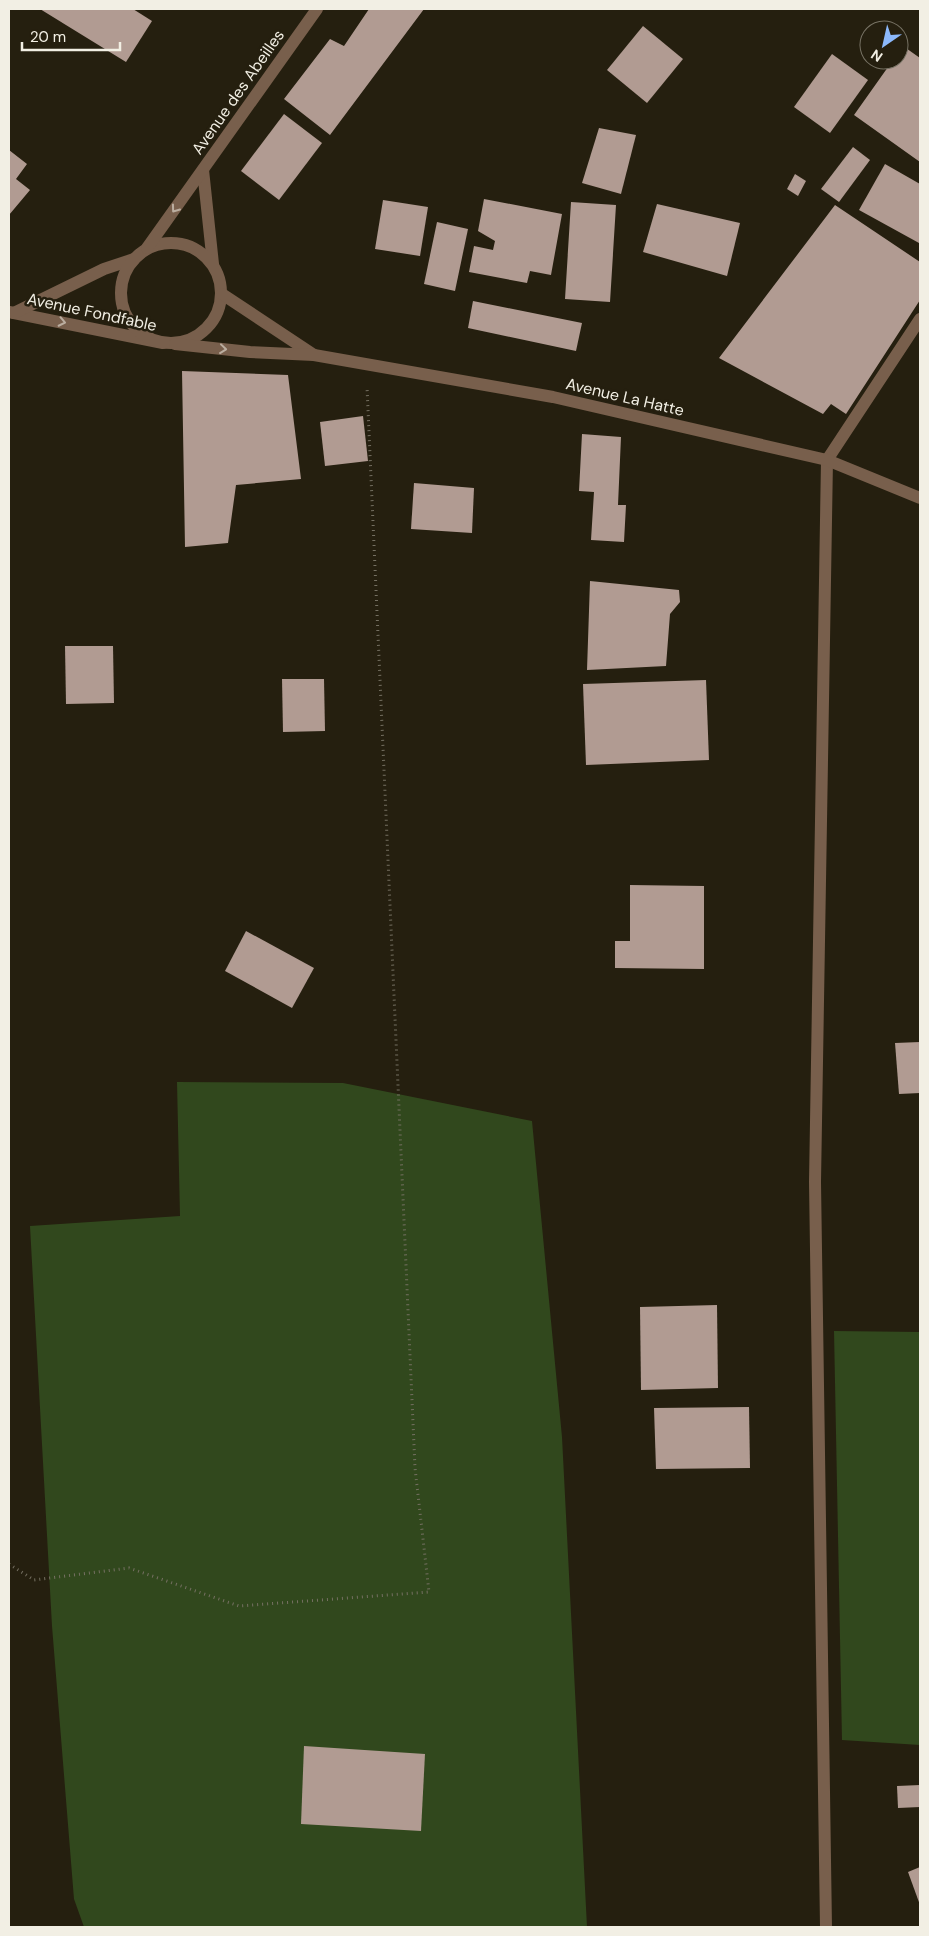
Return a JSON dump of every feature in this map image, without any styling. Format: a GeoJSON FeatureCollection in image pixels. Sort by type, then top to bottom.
{"type":"FeatureCollection","features":[{"type":"Feature","properties":{"kind":"street","name":"Avenue des Abeilles"},"geometry":{"type":"LineString","coordinates":[[147,248],[317,9]]}},
{"type":"Feature","properties":{"kind":"street","name":"Avenue des Abeilles"},"geometry":{"type":"LineString","coordinates":[[203,170],[213,264]]}},
{"type":"Feature","properties":{"kind":"street"},"geometry":{"type":"LineString","coordinates":[[163,243],[180,243],[204,254],[213,264],[220,279],[222,294],[220,309],[213,323],[189,341],[169,343],[149,338],[137,330],[128,320],[122,306],[121,289],[124,273],[134,258],[147,248],[163,243]]}},
{"type":"Feature","properties":{"kind":"street","name":"Avenue Fondfable"},"geometry":{"type":"LineString","coordinates":[[11,312],[104,269],[134,258]]}},
{"type":"Feature","properties":{"kind":"street","name":"Avenue La Hatte"},"geometry":{"type":"LineString","coordinates":[[222,294],[314,355]]}},
{"type":"Feature","properties":{"kind":"street","name":"Avenue Fondfable"},"geometry":{"type":"LineString","coordinates":[[11,312],[169,343]]}},
{"type":"Feature","properties":{"kind":"street"},"geometry":{"type":"LineString","coordinates":[[826,1927],[815,1182],[827,460],[920,319]]}},
{"type":"Feature","properties":{"kind":"street","name":"Avenue La Hatte"},"geometry":{"type":"LineString","coordinates":[[169,343],[250,352],[314,355],[552,397],[827,460],[920,498]]}},
{"type":"Feature","properties":{"kind":"path"},"geometry":{"type":"LineString","coordinates":[[9,1564],[34,1580],[129,1568],[239,1606],[429,1592],[415,1468],[366,364]]}},
{"type":"Feature","properties":{"kind":"green space"},"geometry":{"type":"Polygon","coordinates":[[[177,1082],[343,1083],[532,1121],[562,1437],[587,1927],[84,1927],[74,1899],[52,1626],[30,1226],[180,1216],[177,1082]]]}},
{"type":"Feature","properties":{"kind":"green space"},"geometry":{"type":"Polygon","coordinates":[[[834,1331],[920,1332],[920,1745],[842,1740],[834,1331]]]}},
{"type":"Feature","properties":{"kind":"building"},"geometry":{"type":"Polygon","coordinates":[[[40,9],[133,9],[152,21],[126,62],[40,9]]]}},
{"type":"Feature","properties":{"kind":"building"},"geometry":{"type":"Polygon","coordinates":[[[369,9],[424,9],[330,135],[284,99],[330,39],[344,46],[369,9]]]}},
{"type":"Feature","properties":{"kind":"building"},"geometry":{"type":"Polygon","coordinates":[[[643,26],[683,59],[647,103],[607,70],[643,26]]]}},
{"type":"Feature","properties":{"kind":"building"},"geometry":{"type":"Polygon","coordinates":[[[909,50],[920,58],[920,162],[854,115],[886,70],[909,70],[909,50]]]}},
{"type":"Feature","properties":{"kind":"building"},"geometry":{"type":"Polygon","coordinates":[[[832,54],[868,80],[830,133],[794,107],[832,54]]]}},
{"type":"Feature","properties":{"kind":"building"},"geometry":{"type":"Polygon","coordinates":[[[284,114],[322,143],[279,200],[241,171],[284,114]]]}},
{"type":"Feature","properties":{"kind":"building"},"geometry":{"type":"Polygon","coordinates":[[[599,128],[636,135],[621,194],[582,183],[599,128]]]}},
{"type":"Feature","properties":{"kind":"building"},"geometry":{"type":"Polygon","coordinates":[[[853,147],[870,160],[839,202],[821,189],[853,147]]]}},
{"type":"Feature","properties":{"kind":"building"},"geometry":{"type":"Polygon","coordinates":[[[9,150],[27,164],[16,179],[30,190],[9,215],[9,150]]]}},
{"type":"Feature","properties":{"kind":"building"},"geometry":{"type":"Polygon","coordinates":[[[885,164],[920,184],[919,243],[859,210],[885,164]]]}},
{"type":"Feature","properties":{"kind":"building"},"geometry":{"type":"Polygon","coordinates":[[[795,174],[806,181],[798,196],[787,189],[795,174]]]}},
{"type":"Feature","properties":{"kind":"building"},"geometry":{"type":"Polygon","coordinates":[[[484,199],[562,214],[551,275],[530,271],[527,283],[469,272],[474,246],[493,250],[495,241],[478,231],[484,199]]]}},
{"type":"Feature","properties":{"kind":"building"},"geometry":{"type":"Polygon","coordinates":[[[383,200],[428,207],[420,256],[375,249],[383,200]]]}},
{"type":"Feature","properties":{"kind":"building"},"geometry":{"type":"Polygon","coordinates":[[[571,202],[616,205],[610,302],[565,299],[571,202]]]}},
{"type":"Feature","properties":{"kind":"building"},"geometry":{"type":"Polygon","coordinates":[[[657,204],[740,223],[727,276],[643,252],[657,204]]]}},
{"type":"Feature","properties":{"kind":"building"},"geometry":{"type":"Polygon","coordinates":[[[835,205],[920,262],[920,300],[846,414],[831,404],[823,414],[719,358],[835,205]]]}},
{"type":"Feature","properties":{"kind":"building"},"geometry":{"type":"Polygon","coordinates":[[[437,222],[468,229],[455,291],[424,284],[437,222]]]}},
{"type":"Feature","properties":{"kind":"building"},"geometry":{"type":"Polygon","coordinates":[[[473,301],[582,323],[576,351],[468,328],[473,301]]]}},
{"type":"Feature","properties":{"kind":"building"},"geometry":{"type":"Polygon","coordinates":[[[182,371],[288,375],[301,479],[236,485],[228,543],[185,547],[182,371]]]}},
{"type":"Feature","properties":{"kind":"building"},"geometry":{"type":"Polygon","coordinates":[[[363,416],[368,461],[325,466],[320,422],[363,416]]]}},
{"type":"Feature","properties":{"kind":"building"},"geometry":{"type":"Polygon","coordinates":[[[582,434],[621,437],[618,505],[626,505],[624,542],[591,540],[594,492],[579,491],[582,434]]]}},
{"type":"Feature","properties":{"kind":"building"},"geometry":{"type":"Polygon","coordinates":[[[414,483],[474,488],[472,533],[411,529],[414,483]]]}},
{"type":"Feature","properties":{"kind":"building"},"geometry":{"type":"Polygon","coordinates":[[[590,581],[679,590],[680,602],[670,614],[666,666],[587,670],[590,581]]]}},
{"type":"Feature","properties":{"kind":"building"},"geometry":{"type":"Polygon","coordinates":[[[65,646],[113,646],[114,703],[66,704],[65,646]]]}},
{"type":"Feature","properties":{"kind":"building"},"geometry":{"type":"Polygon","coordinates":[[[282,679],[324,679],[325,731],[283,732],[282,679]]]}},
{"type":"Feature","properties":{"kind":"building"},"geometry":{"type":"Polygon","coordinates":[[[706,680],[709,760],[586,765],[583,684],[706,680]]]}},
{"type":"Feature","properties":{"kind":"building"},"geometry":{"type":"Polygon","coordinates":[[[630,885],[704,886],[704,969],[615,968],[615,941],[630,941],[630,885]]]}},
{"type":"Feature","properties":{"kind":"building"},"geometry":{"type":"Polygon","coordinates":[[[246,931],[314,968],[292,1008],[225,971],[246,931]]]}},
{"type":"Feature","properties":{"kind":"building"},"geometry":{"type":"Polygon","coordinates":[[[920,1042],[920,1093],[899,1094],[895,1043],[920,1042]]]}},
{"type":"Feature","properties":{"kind":"building"},"geometry":{"type":"Polygon","coordinates":[[[717,1305],[718,1388],[641,1390],[640,1307],[717,1305]]]}},
{"type":"Feature","properties":{"kind":"building"},"geometry":{"type":"Polygon","coordinates":[[[749,1407],[750,1468],[656,1469],[654,1408],[749,1407]]]}},
{"type":"Feature","properties":{"kind":"building"},"geometry":{"type":"Polygon","coordinates":[[[304,1746],[425,1754],[421,1831],[301,1824],[304,1746]]]}},
{"type":"Feature","properties":{"kind":"building"},"geometry":{"type":"Polygon","coordinates":[[[920,1785],[920,1807],[898,1808],[897,1786],[920,1785]]]}},
{"type":"Feature","properties":{"kind":"building"},"geometry":{"type":"Polygon","coordinates":[[[920,1867],[920,1905],[908,1872],[920,1867]]]}}]}
